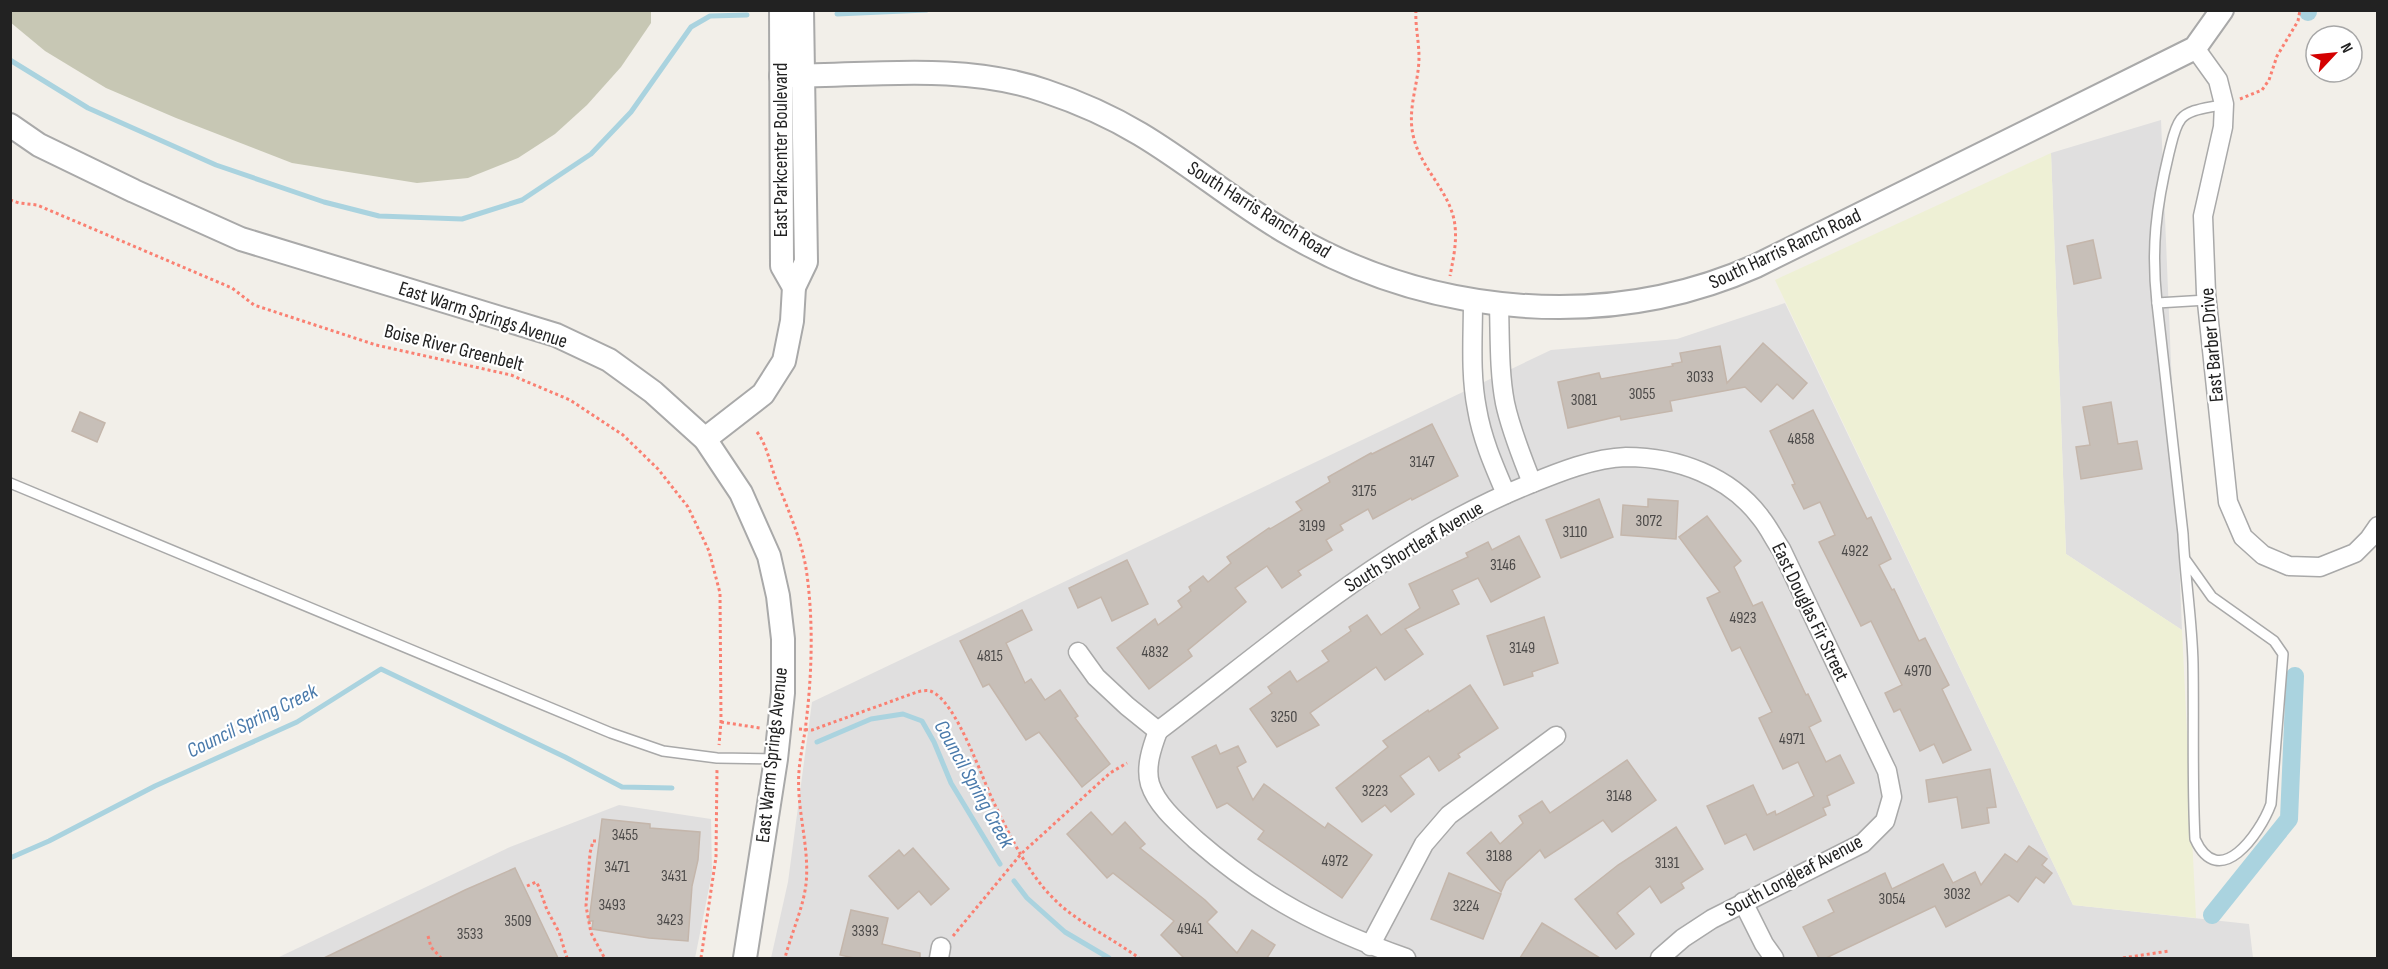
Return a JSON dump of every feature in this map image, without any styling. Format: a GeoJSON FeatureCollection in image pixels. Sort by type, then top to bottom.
{"type":"FeatureCollection","features":[{"type":"Feature","properties":{"kind":"street","name":"East Parkcenter Boulevard"},"geometry":{"type":"LineString","coordinates":[[705,439],[763,394],[784,361],[792,321],[794,287],[806,262],[792,76],[781,10]]}},
{"type":"Feature","properties":{"kind":"street","name":"East Parkcenter Boulevard"},"geometry":{"type":"LineString","coordinates":[[792,76],[802,10]]}},
{"type":"Feature","properties":{"kind":"street"},"geometry":{"type":"LineString","coordinates":[[2195,48],[2223,10]]}},
{"type":"Feature","properties":{"kind":"street","name":"South Harris Ranch Road"},"geometry":{"type":"LineString","coordinates":[[792,76],[933,74],[984,77],[1042,90],[1094,109],[1140,134],[1289,235],[1344,263],[1389,280],[1473,301],[1499,305],[1594,308],[1680,294],[1721,282],[2195,48]]}},
{"type":"Feature","properties":{"kind":"street","name":"East Barber Drive"},"geometry":{"type":"LineString","coordinates":[[2195,48],[2218,80],[2224,104],[2223,127],[2203,216],[2206,300],[2228,502],[2243,537],[2263,555],[2289,566],[2320,567],[2355,553],[2378,526]]}},
{"type":"Feature","properties":{"kind":"street","name":"East Warm Springs Avenue"},"geometry":{"type":"LineString","coordinates":[[10,125],[39,145],[102,176],[242,239],[556,335],[609,360],[653,392],[705,439],[741,493],[758,527],[778,596],[783,639],[783,693],[776,759],[745,958]]}},
{"type":"Feature","properties":{"kind":"street"},"geometry":{"type":"LineString","coordinates":[[1473,301],[1473,381],[1476,408],[1489,453],[1506,494]]}},
{"type":"Feature","properties":{"kind":"street"},"geometry":{"type":"LineString","coordinates":[[1499,305],[1501,373],[1505,401],[1517,445],[1532,483]]}},
{"type":"Feature","properties":{"kind":"street","name":"South Shortleaf Avenue"},"geometry":{"type":"LineString","coordinates":[[1158,731],[1336,593],[1443,525],[1506,494],[1603,460],[1625,457],[1665,460],[1707,474]]}},
{"type":"Feature","properties":{"kind":"street","name":"East Douglas Fir Street"},"geometry":{"type":"LineString","coordinates":[[1707,474],[1745,500],[1761,518],[1781,549],[1887,771]]}},
{"type":"Feature","properties":{"kind":"street"},"geometry":{"type":"LineString","coordinates":[[1078,652],[1096,678],[1158,731],[1149,756],[1149,783],[1159,802],[1185,830],[1225,865],[1268,896],[1323,926],[1406,958]]}},
{"type":"Feature","properties":{"kind":"street"},"geometry":{"type":"LineString","coordinates":[[1370,946],[1424,844],[1449,815],[1556,736]]}},
{"type":"Feature","properties":{"kind":"street","name":"South Longleaf Avenue"},"geometry":{"type":"LineString","coordinates":[[1660,958],[1683,938],[1712,919],[1863,843],[1885,821],[1892,797],[1887,771]]}},
{"type":"Feature","properties":{"kind":"street"},"geometry":{"type":"LineString","coordinates":[[1743,902],[1764,944],[1774,958]]}},
{"type":"Feature","properties":{"kind":"lane"},"geometry":{"type":"LineString","coordinates":[[2185,559],[2212,597],[2274,641],[2283,654],[2271,804],[2265,821],[2237,855],[2223,862],[2215,861],[2200,851],[2195,839],[2193,663],[2185,559],[2153,263],[2159,192],[2176,127],[2183,117],[2224,104]]}},
{"type":"Feature","properties":{"kind":"lane"},"geometry":{"type":"LineString","coordinates":[[2157,303],[2206,300]]}},
{"type":"Feature","properties":{"kind":"lane"},"geometry":{"type":"LineString","coordinates":[[10,483],[610,733],[663,751],[717,758],[776,759]]}},
{"type":"Feature","properties":{"kind":"path"},"geometry":{"type":"LineString","coordinates":[[1416,10],[1419,57],[1411,116],[1414,139],[1427,168],[1450,207],[1455,225],[1456,244],[1446,295]]}},
{"type":"Feature","properties":{"kind":"path"},"geometry":{"type":"LineString","coordinates":[[2224,104],[2262,90],[2269,80],[2277,56],[2298,21],[2301,10]]}},
{"type":"Feature","properties":{"kind":"path","name":"Boise River Greenbelt"},"geometry":{"type":"LineString","coordinates":[[10,200],[37,205],[232,288],[254,305],[376,345],[511,375],[570,400],[623,435],[658,469],[688,507],[709,550],[720,593],[721,722],[717,758],[716,857],[701,958]]}},
{"type":"Feature","properties":{"kind":"path"},"geometry":{"type":"LineString","coordinates":[[792,727],[812,730],[917,692],[929,690],[938,695],[948,705],[958,721],[984,782],[1021,854],[1050,896],[1069,912],[1139,958]]}},
{"type":"Feature","properties":{"kind":"path"},"geometry":{"type":"LineString","coordinates":[[721,722],[753,728]]}},
{"type":"Feature","properties":{"kind":"path"},"geometry":{"type":"LineString","coordinates":[[940,953],[1021,854],[1110,772],[1127,763]]}},
{"type":"Feature","properties":{"kind":"path"},"geometry":{"type":"LineString","coordinates":[[596,841],[593,841],[590,853],[586,906],[591,933],[604,957]]}},
{"type":"Feature","properties":{"kind":"path"},"geometry":{"type":"LineString","coordinates":[[527,886],[536,882],[538,885],[547,910],[559,932],[567,958]]}},
{"type":"Feature","properties":{"kind":"path"},"geometry":{"type":"LineString","coordinates":[[428,936],[431,947],[441,958]]}},
{"type":"Feature","properties":{"kind":"path"},"geometry":{"type":"LineString","coordinates":[[2123,958],[2169,951]]}},
{"type":"Feature","properties":{"kind":"shaded area"},"geometry":{"type":"Polygon","coordinates":[[[11,10],[651,11],[651,23],[621,67],[587,105],[555,134],[518,158],[468,178],[417,183],[292,163],[176,118],[106,88],[45,51],[10,22],[11,10]]]}},
{"type":"Feature","properties":{"kind":"shaded area"},"geometry":{"type":"Polygon","coordinates":[[[2161,120],[2182,630],[2066,554],[2051,153],[2161,120]]]}},
{"type":"Feature","properties":{"kind":"shaded area"},"geometry":{"type":"Polygon","coordinates":[[[2051,153],[2066,554],[2182,630],[2196,918],[2073,905],[1775,280],[2051,153]]]}},
{"type":"Feature","properties":{"kind":"shaded area"},"geometry":{"type":"Polygon","coordinates":[[[1785,303],[2073,905],[2249,924],[2253,958],[771,958],[788,882],[812,702],[1551,350],[1677,339],[1785,303]]]}},
{"type":"Feature","properties":{"kind":"shaded area"},"geometry":{"type":"Polygon","coordinates":[[[619,805],[711,819],[712,873],[695,958],[277,958],[510,847],[619,805]]]}},
{"type":"Feature","properties":{"kind":"building"},"geometry":{"type":"Polygon","coordinates":[[[2093,240],[2101,278],[2074,284],[2067,246],[2093,240]]]}},
{"type":"Feature","properties":{"kind":"building"},"geometry":{"type":"Polygon","coordinates":[[[1763,343],[1807,383],[1793,399],[1777,384],[1761,402],[1745,387],[1670,401],[1672,411],[1621,420],[1620,416],[1568,428],[1558,382],[1599,373],[1601,379],[1673,366],[1672,364],[1682,362],[1680,353],[1720,346],[1727,383],[1763,343]]]}},
{"type":"Feature","properties":{"kind":"building"},"geometry":{"type":"Polygon","coordinates":[[[2111,402],[2118,444],[2137,441],[2142,469],[2081,479],[2076,447],[2090,445],[2083,407],[2111,402]]]}},
{"type":"Feature","properties":{"kind":"building"},"geometry":{"type":"Polygon","coordinates":[[[1813,410],[1867,519],[1871,517],[1891,559],[1879,565],[1892,590],[1894,589],[1919,641],[1925,638],[1949,685],[1942,689],[1971,750],[1943,763],[1934,744],[1920,751],[1900,709],[1894,712],[1885,693],[1902,685],[1871,621],[1861,626],[1819,542],[1835,535],[1820,502],[1804,509],[1770,431],[1813,410]]]}},
{"type":"Feature","properties":{"kind":"building"},"geometry":{"type":"Polygon","coordinates":[[[80,412],[105,423],[97,442],[72,431],[80,412]]]}},
{"type":"Feature","properties":{"kind":"building"},"geometry":{"type":"Polygon","coordinates":[[[1432,424],[1458,476],[1373,519],[1368,509],[1340,525],[1343,530],[1326,540],[1332,550],[1298,571],[1301,575],[1282,588],[1267,566],[1235,588],[1246,602],[1188,650],[1192,656],[1149,689],[1117,648],[1155,619],[1158,625],[1182,607],[1178,601],[1191,591],[1189,587],[1203,576],[1208,582],[1231,563],[1227,557],[1269,528],[1302,510],[1296,502],[1330,482],[1328,477],[1371,453],[1432,424]]]}},
{"type":"Feature","properties":{"kind":"building"},"geometry":{"type":"Polygon","coordinates":[[[1599,499],[1613,537],[1561,558],[1546,520],[1599,499]]]}},
{"type":"Feature","properties":{"kind":"building"},"geometry":{"type":"Polygon","coordinates":[[[1648,499],[1678,501],[1676,539],[1621,535],[1623,505],[1648,507],[1648,499]]]}},
{"type":"Feature","properties":{"kind":"building"},"geometry":{"type":"Polygon","coordinates":[[[1707,516],[1741,561],[1734,567],[1753,606],[1762,602],[1806,695],[1808,694],[1821,721],[1809,727],[1826,762],[1840,755],[1854,783],[1827,796],[1830,805],[1823,808],[1826,815],[1754,850],[1746,834],[1725,844],[1707,806],[1753,785],[1767,815],[1775,811],[1776,815],[1814,796],[1798,762],[1783,769],[1759,718],[1772,712],[1740,647],[1732,651],[1707,598],[1720,592],[1679,537],[1707,516]]]}},
{"type":"Feature","properties":{"kind":"building"},"geometry":{"type":"Polygon","coordinates":[[[1519,536],[1540,577],[1491,602],[1478,578],[1452,590],[1459,604],[1405,629],[1423,654],[1385,680],[1376,667],[1310,713],[1319,725],[1277,747],[1250,709],[1272,693],[1268,687],[1290,671],[1297,682],[1329,661],[1322,651],[1351,631],[1349,627],[1367,615],[1381,635],[1420,608],[1409,584],[1468,557],[1466,553],[1488,542],[1492,550],[1519,536]]]}},
{"type":"Feature","properties":{"kind":"building"},"geometry":{"type":"Polygon","coordinates":[[[1127,560],[1148,604],[1112,621],[1101,597],[1078,608],[1069,588],[1127,560]]]}},
{"type":"Feature","properties":{"kind":"building"},"geometry":{"type":"Polygon","coordinates":[[[1022,610],[1032,630],[1006,643],[1025,683],[1031,679],[1045,700],[1060,690],[1078,716],[1075,718],[1110,764],[1082,787],[1039,732],[1026,740],[989,684],[983,687],[960,641],[1022,610]]]}},
{"type":"Feature","properties":{"kind":"building"},"geometry":{"type":"Polygon","coordinates":[[[1544,617],[1558,663],[1532,672],[1533,676],[1504,685],[1487,636],[1544,617]]]}},
{"type":"Feature","properties":{"kind":"building"},"geometry":{"type":"Polygon","coordinates":[[[1470,685],[1498,728],[1458,754],[1460,757],[1439,771],[1429,756],[1400,776],[1414,794],[1391,812],[1385,805],[1362,822],[1336,788],[1388,747],[1383,741],[1470,685]]]}},
{"type":"Feature","properties":{"kind":"building"},"geometry":{"type":"Polygon","coordinates":[[[1216,745],[1220,754],[1238,746],[1246,762],[1237,767],[1253,800],[1264,784],[1325,828],[1328,823],[1372,855],[1342,898],[1258,839],[1264,831],[1227,803],[1217,808],[1192,757],[1216,745]]]}},
{"type":"Feature","properties":{"kind":"building"},"geometry":{"type":"Polygon","coordinates":[[[1627,760],[1656,800],[1612,832],[1603,820],[1545,858],[1540,850],[1506,881],[1501,892],[1467,853],[1491,832],[1500,844],[1523,823],[1519,816],[1542,801],[1550,813],[1627,760]]]}},
{"type":"Feature","properties":{"kind":"building"},"geometry":{"type":"Polygon","coordinates":[[[1990,769],[1996,807],[1987,808],[1989,823],[1962,828],[1957,797],[1929,802],[1926,780],[1990,769]]]}},
{"type":"Feature","properties":{"kind":"building"},"geometry":{"type":"Polygon","coordinates":[[[1091,812],[1112,835],[1125,822],[1145,844],[1140,848],[1217,912],[1207,922],[1237,953],[1252,930],[1275,945],[1267,958],[1184,958],[1161,935],[1174,921],[1113,873],[1107,878],[1067,834],[1091,812]]]}},
{"type":"Feature","properties":{"kind":"building"},"geometry":{"type":"Polygon","coordinates":[[[602,819],[650,824],[650,828],[700,832],[698,860],[692,886],[688,941],[649,938],[592,929],[593,921],[589,921],[602,819]]]}},
{"type":"Feature","properties":{"kind":"building"},"geometry":{"type":"Polygon","coordinates":[[[1676,827],[1703,869],[1681,883],[1684,888],[1661,903],[1650,886],[1617,913],[1634,934],[1616,949],[1575,899],[1618,865],[1676,827]]]}},
{"type":"Feature","properties":{"kind":"building"},"geometry":{"type":"Polygon","coordinates":[[[2029,846],[2047,859],[2042,865],[2052,873],[2044,883],[2036,877],[2018,902],[2009,895],[1946,927],[1935,906],[1826,958],[1819,958],[1803,927],[1834,912],[1828,900],[1885,873],[1892,889],[1943,864],[1953,883],[1975,872],[1981,885],[2005,854],[2017,862],[2029,846]]]}},
{"type":"Feature","properties":{"kind":"building"},"geometry":{"type":"Polygon","coordinates":[[[913,848],[949,889],[931,905],[919,891],[898,909],[869,876],[899,850],[904,856],[913,848]]]}},
{"type":"Feature","properties":{"kind":"building"},"geometry":{"type":"Polygon","coordinates":[[[515,868],[558,958],[324,958],[465,890],[515,868]]]}},
{"type":"Feature","properties":{"kind":"building"},"geometry":{"type":"Polygon","coordinates":[[[1449,873],[1501,894],[1483,939],[1431,919],[1449,873]]]}},
{"type":"Feature","properties":{"kind":"building"},"geometry":{"type":"Polygon","coordinates":[[[851,910],[888,918],[882,944],[920,953],[920,958],[854,958],[840,955],[851,910]]]}},
{"type":"Feature","properties":{"kind":"building"},"geometry":{"type":"Polygon","coordinates":[[[1542,923],[1600,958],[1520,958],[1542,923]]]}},
{"type":"Feature","properties":{"kind":"waterway"},"geometry":{"type":"LineString","coordinates":[[837,14],[926,10]]}},
{"type":"Feature","properties":{"kind":"waterway"},"geometry":{"type":"LineString","coordinates":[[10,60],[88,108],[216,165],[324,202],[379,216],[462,219],[522,200],[591,154],[631,112],[691,27],[710,16],[747,15]]}},
{"type":"Feature","properties":{"kind":"waterway","name":"Council Spring Creek"},"geometry":{"type":"LineString","coordinates":[[10,858],[49,841],[155,786],[297,722],[381,669],[565,757],[622,787],[672,788]]}},
{"type":"Feature","properties":{"kind":"waterway"},"geometry":{"type":"LineString","coordinates":[[2212,915],[2289,819],[2295,676]]}},
{"type":"Feature","properties":{"kind":"waterway","name":"Council Spring Creek"},"geometry":{"type":"LineString","coordinates":[[817,742],[871,719],[903,714],[922,721],[934,742],[951,783],[1000,864]]}},
{"type":"Feature","properties":{"kind":"waterway","name":"Council Spring Creek"},"geometry":{"type":"LineString","coordinates":[[1014,881],[1027,898],[1065,932],[1109,958]]}}]}
